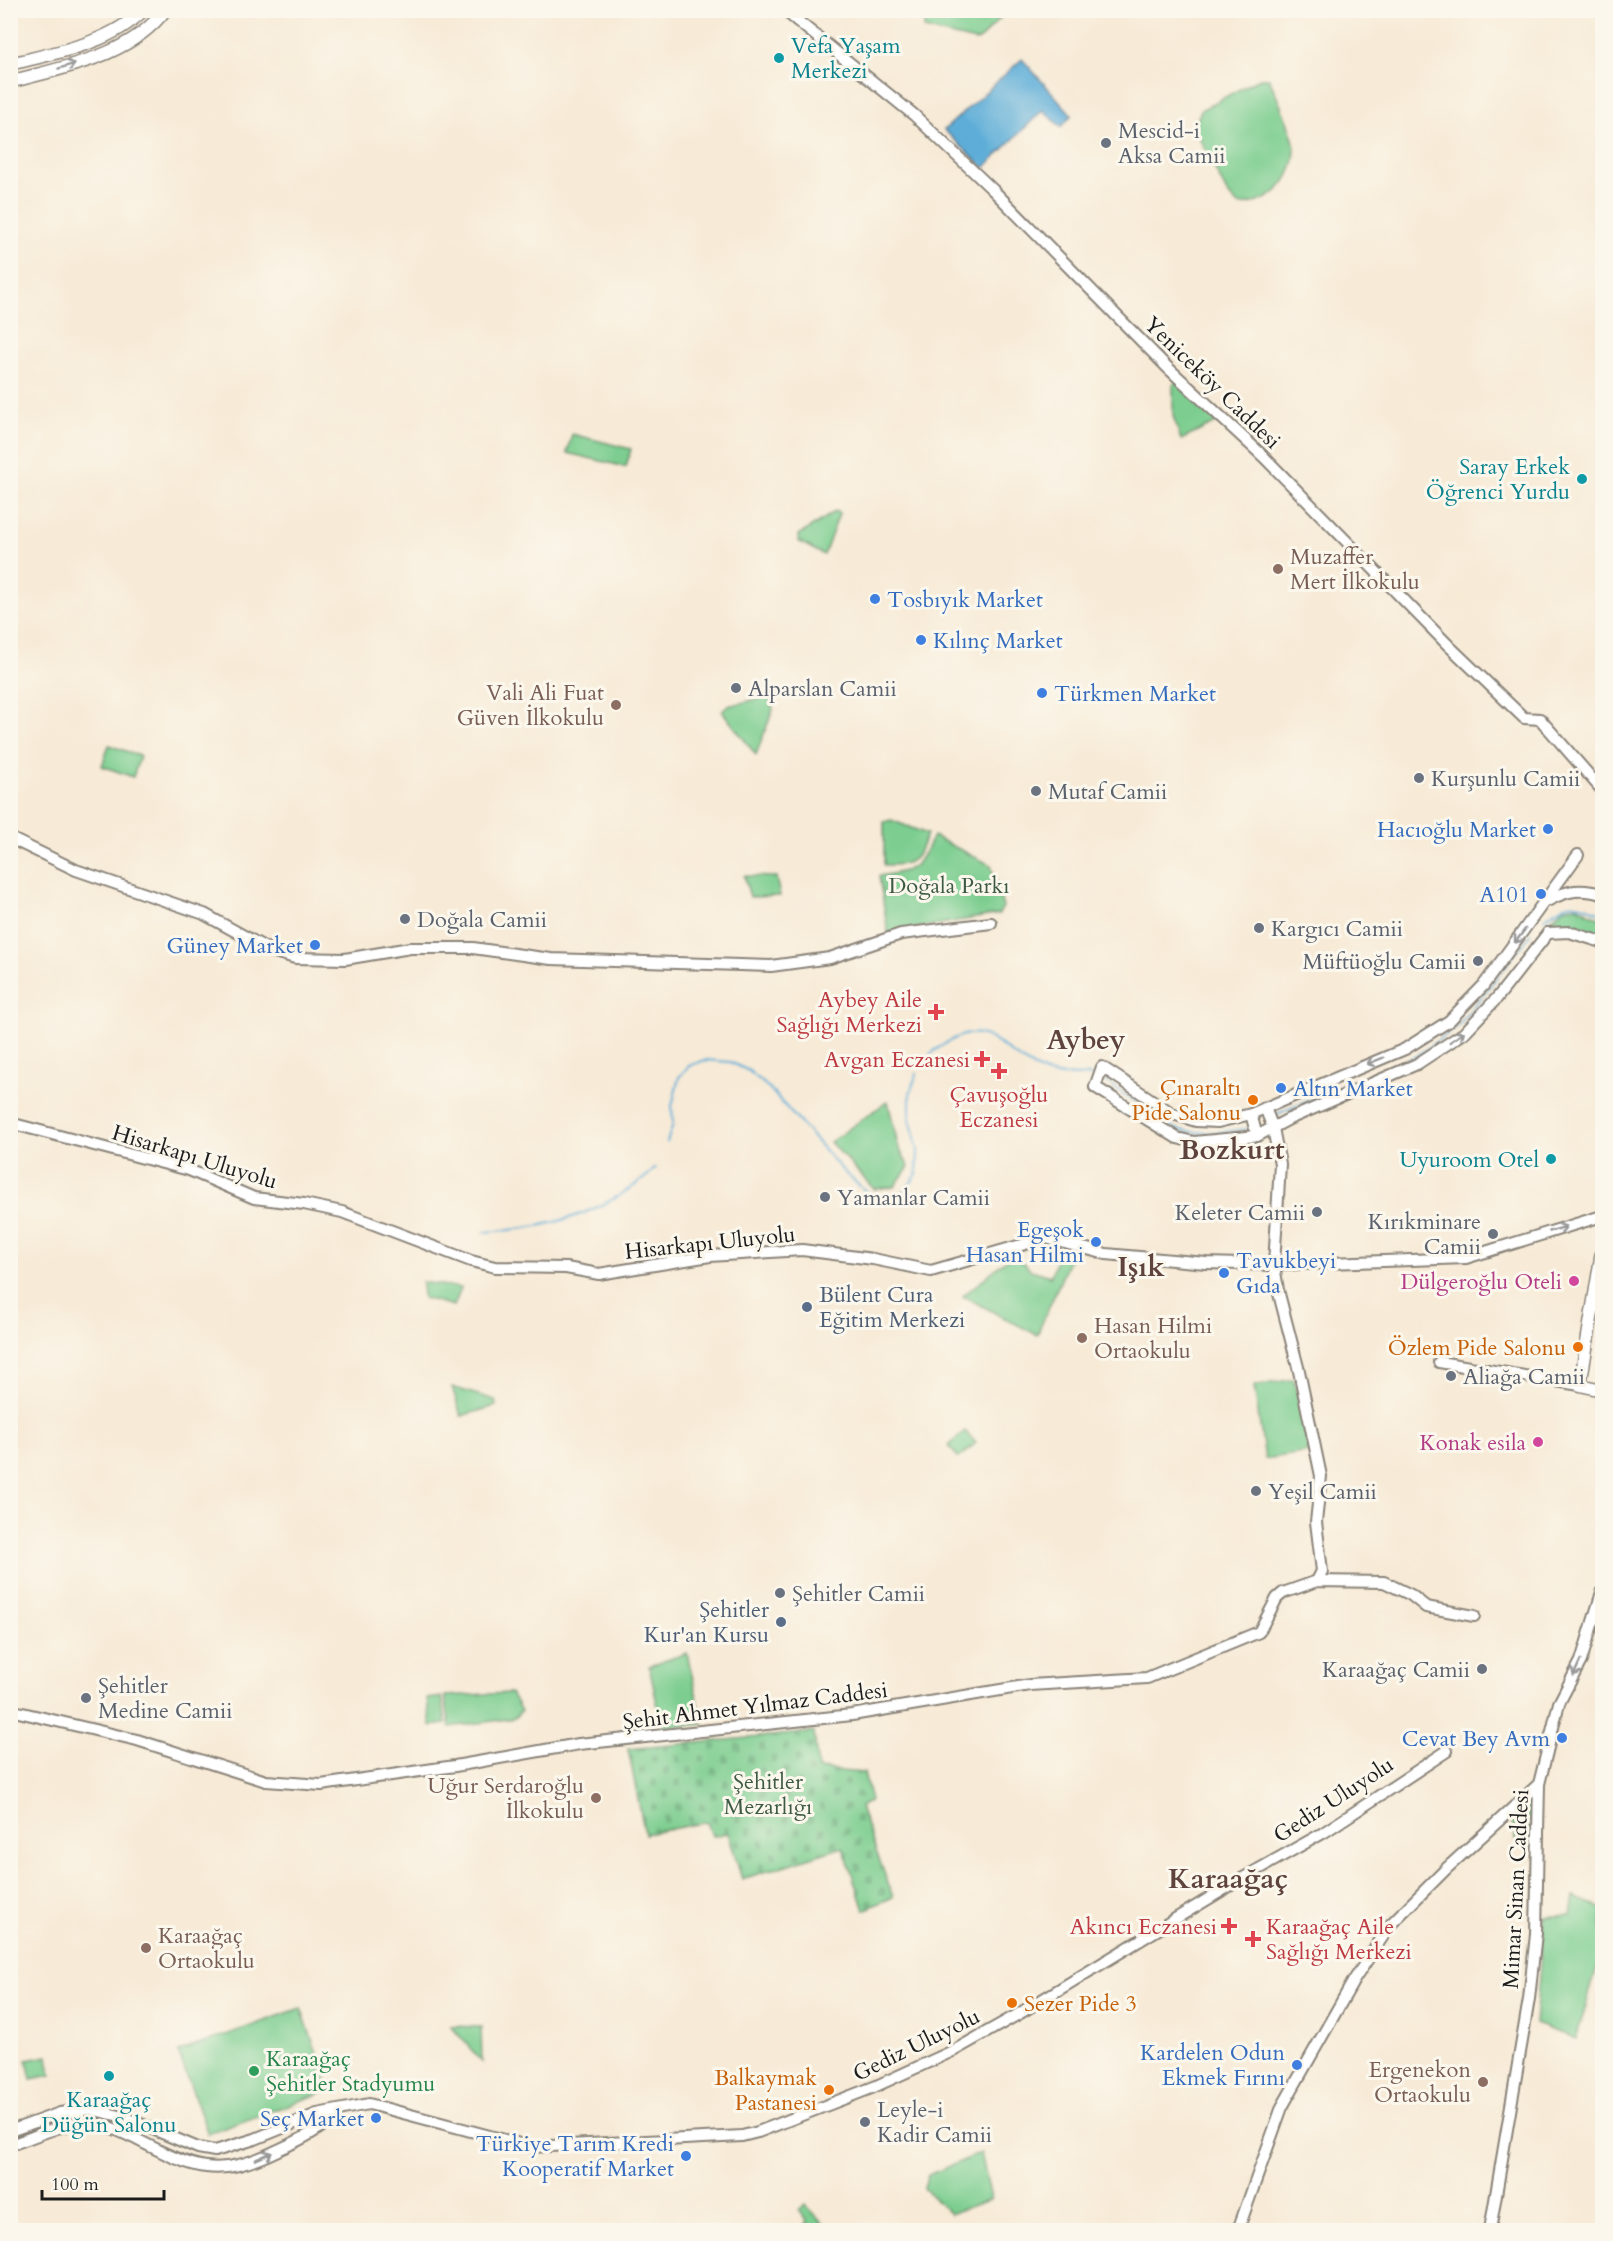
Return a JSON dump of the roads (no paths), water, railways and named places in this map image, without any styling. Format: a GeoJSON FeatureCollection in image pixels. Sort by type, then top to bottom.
{"type":"FeatureCollection","features":[{"type":"Feature","properties":{"kind":"main road"},"geometry":{"type":"LineString","coordinates":[[10,64],[69,49],[103,36],[120,27],[142,10]]}},
{"type":"Feature","properties":{"kind":"main road"},"geometry":{"type":"LineString","coordinates":[[10,82],[112,50],[131,41],[165,10]]}},
{"type":"Feature","properties":{"kind":"main road"},"geometry":{"type":"LineString","coordinates":[[1602,1252],[1580,1385],[1602,1390]]}},
{"type":"Feature","properties":{"kind":"street","name":"Yeniceköy Caddesi"},"geometry":{"type":"LineString","coordinates":[[784,10],[914,115],[1000,198],[1167,367],[1264,457],[1449,646],[1524,718],[1540,719],[1602,790]]}},
{"type":"Feature","properties":{"kind":"street"},"geometry":{"type":"LineString","coordinates":[[10,838],[76,870],[204,914],[271,951],[295,958],[345,959],[410,948],[473,948],[551,959],[771,966],[830,958],[901,934],[991,923]]}},
{"type":"Feature","properties":{"kind":"street"},"geometry":{"type":"LineString","coordinates":[[1548,933],[1497,998],[1464,1033],[1417,1064],[1257,1136],[1194,1142],[1177,1138],[1095,1087],[1102,1067],[1173,1114],[1196,1121],[1218,1122],[1251,1114],[1405,1049],[1449,1021],[1483,986],[1547,901],[1578,855]]}},
{"type":"Feature","properties":{"kind":"street"},"geometry":{"type":"LineString","coordinates":[[1547,901],[1571,890],[1581,889],[1602,894]]}},
{"type":"Feature","properties":{"kind":"street"},"geometry":{"type":"LineString","coordinates":[[1533,920],[1548,933],[1569,932],[1602,942]]}},
{"type":"Feature","properties":{"kind":"street"},"geometry":{"type":"LineString","coordinates":[[1265,1108],[1273,1128],[1280,1164],[1274,1265],[1321,1476],[1316,1522],[1322,1571],[1317,1581]]}},
{"type":"Feature","properties":{"kind":"street"},"geometry":{"type":"LineString","coordinates":[[1251,1114],[1257,1136]]}},
{"type":"Feature","properties":{"kind":"street","name":"Hisarkapı Uluyolu"},"geometry":{"type":"LineString","coordinates":[[10,1123],[189,1170],[254,1198],[304,1203],[342,1212],[471,1262],[495,1267],[566,1268],[598,1274],[710,1256],[802,1250],[873,1259],[931,1271],[1046,1238],[1106,1254],[1148,1259],[1274,1265],[1466,1258],[1602,1216]]}},
{"type":"Feature","properties":{"kind":"street"},"geometry":{"type":"LineString","coordinates":[[1439,1362],[1580,1385]]}},
{"type":"Feature","properties":{"kind":"street","name":"Şehit Ahmet Yılmaz Caddesi"},"geometry":{"type":"LineString","coordinates":[[10,1710],[137,1740],[266,1780],[301,1785],[355,1782],[579,1744],[852,1715],[1030,1684],[1147,1678],[1259,1632],[1277,1598],[1283,1593],[1317,1581],[1384,1582],[1411,1595],[1426,1607],[1473,1616]]}},
{"type":"Feature","properties":{"kind":"street","name":"Mimar Sinan Caddesi"},"geometry":{"type":"LineString","coordinates":[[1490,2230],[1529,1999],[1536,1933],[1539,1784],[1559,1703],[1581,1661],[1602,1592]]}},
{"type":"Feature","properties":{"kind":"street","name":"Gediz Uluyolu"},"geometry":{"type":"LineString","coordinates":[[10,2131],[60,2113],[90,2109],[124,2117],[198,2148],[215,2151],[255,2139],[317,2114],[369,2104],[383,2105],[473,2133],[531,2147],[742,2136],[775,2127],[945,2054],[1017,2016],[1236,1882],[1323,1833],[1447,1751]]}},
{"type":"Feature","properties":{"kind":"street"},"geometry":{"type":"LineString","coordinates":[[1238,2230],[1282,2107],[1354,1980],[1390,1924],[1539,1784]]}},
{"type":"Feature","properties":{"kind":"street","name":"Gediz Uluyolu"},"geometry":{"type":"LineString","coordinates":[[10,2145],[72,2124],[88,2123],[113,2127],[174,2158],[213,2169],[238,2167],[262,2158],[320,2128],[339,2111]]}},
{"type":"Feature","properties":{"kind":"water"},"geometry":{"type":"Polygon","coordinates":[[[1022,59],[1072,115],[1061,127],[1043,110],[984,168],[944,130],[1022,59]]]}},
{"type":"Feature","properties":{"kind":"waterway"},"geometry":{"type":"LineString","coordinates":[[1544,919],[1560,908],[1572,904],[1579,904],[1602,914]]}},
{"type":"Feature","properties":{"kind":"waterway"},"geometry":{"type":"LineString","coordinates":[[1272,1116],[1417,1056],[1459,1025],[1531,934]]}},
{"type":"Feature","properties":{"kind":"waterway"},"geometry":{"type":"LineString","coordinates":[[930,1054],[950,1041],[966,1035],[978,1034],[1000,1044],[1025,1063],[1048,1074],[1094,1076]]}},
{"type":"Feature","properties":{"kind":"waterway"},"geometry":{"type":"LineString","coordinates":[[667,1142],[673,1124],[672,1106],[679,1077],[689,1066],[705,1060],[730,1062],[749,1071],[770,1089],[845,1173],[869,1194],[886,1199],[905,1191],[917,1174],[918,1150],[910,1119],[910,1093],[917,1073]]}},
{"type":"Feature","properties":{"kind":"waterway"},"geometry":{"type":"LineString","coordinates":[[1104,1080],[1173,1128],[1201,1133],[1247,1129]]}},
{"type":"Feature","properties":{"kind":"waterway"},"geometry":{"type":"LineString","coordinates":[[484,1232],[531,1227],[576,1216],[618,1197],[656,1168]]}},
{"type":"Feature","properties":{"kind":"place","name":"Vefa Yaşam Merkezi"},"geometry":{"type":"Point","coordinates":[779,58]}},
{"type":"Feature","properties":{"kind":"place","name":"Mescid-i Aksa Camii"},"geometry":{"type":"Point","coordinates":[1106,143]}},
{"type":"Feature","properties":{"kind":"place","name":"Saray Erkek Öğrenci Yurdu"},"geometry":{"type":"Point","coordinates":[1582,479]}},
{"type":"Feature","properties":{"kind":"place","name":"Muzaffer Mert İlkokulu"},"geometry":{"type":"Point","coordinates":[1278,569]}},
{"type":"Feature","properties":{"kind":"place","name":"Tosbıyık Market"},"geometry":{"type":"Point","coordinates":[875,599]}},
{"type":"Feature","properties":{"kind":"place","name":"Kılınç Market"},"geometry":{"type":"Point","coordinates":[921,640]}},
{"type":"Feature","properties":{"kind":"place","name":"Alparslan Camii"},"geometry":{"type":"Point","coordinates":[736,688]}},
{"type":"Feature","properties":{"kind":"place","name":"Türkmen Market"},"geometry":{"type":"Point","coordinates":[1042,693]}},
{"type":"Feature","properties":{"kind":"place","name":"Vali Ali Fuat Güven İlkokulu"},"geometry":{"type":"Point","coordinates":[616,705]}},
{"type":"Feature","properties":{"kind":"place","name":"Kurşunlu Camii"},"geometry":{"type":"Point","coordinates":[1419,778]}},
{"type":"Feature","properties":{"kind":"place","name":"Mutaf Camii"},"geometry":{"type":"Point","coordinates":[1036,791]}},
{"type":"Feature","properties":{"kind":"place","name":"Hacıoğlu Market"},"geometry":{"type":"Point","coordinates":[1548,829]}},
{"type":"Feature","properties":{"kind":"place","name":"A101"},"geometry":{"type":"Point","coordinates":[1541,894]}},
{"type":"Feature","properties":{"kind":"place","name":"Doğala Camii"},"geometry":{"type":"Point","coordinates":[405,919]}},
{"type":"Feature","properties":{"kind":"place","name":"Kargıcı Camii"},"geometry":{"type":"Point","coordinates":[1259,928]}},
{"type":"Feature","properties":{"kind":"place","name":"Güney Market"},"geometry":{"type":"Point","coordinates":[315,945]}},
{"type":"Feature","properties":{"kind":"place","name":"Müftüoğlu Camii"},"geometry":{"type":"Point","coordinates":[1478,961]}},
{"type":"Feature","properties":{"kind":"place","name":"Aybey Aile Sağlığı Merkezi"},"geometry":{"type":"Point","coordinates":[936,1012]}},
{"type":"Feature","properties":{"kind":"place","name":"Avgan Eczanesi"},"geometry":{"type":"Point","coordinates":[982,1059]}},
{"type":"Feature","properties":{"kind":"place","name":"Çavuşoğlu Eczanesi"},"geometry":{"type":"Point","coordinates":[999,1071]}},
{"type":"Feature","properties":{"kind":"place","name":"Altın Market"},"geometry":{"type":"Point","coordinates":[1281,1088]}},
{"type":"Feature","properties":{"kind":"place","name":"Çınaraltı Pide Salonu"},"geometry":{"type":"Point","coordinates":[1253,1100]}},
{"type":"Feature","properties":{"kind":"place","name":"Uyuroom Otel"},"geometry":{"type":"Point","coordinates":[1551,1159]}},
{"type":"Feature","properties":{"kind":"place","name":"Yamanlar Camii"},"geometry":{"type":"Point","coordinates":[825,1197]}},
{"type":"Feature","properties":{"kind":"place","name":"Keleter Camii"},"geometry":{"type":"Point","coordinates":[1317,1212]}},
{"type":"Feature","properties":{"kind":"place","name":"Kırıkminare Camii"},"geometry":{"type":"Point","coordinates":[1493,1234]}},
{"type":"Feature","properties":{"kind":"place","name":"Egeşok Hasan Hilmi"},"geometry":{"type":"Point","coordinates":[1096,1242]}},
{"type":"Feature","properties":{"kind":"place","name":"Tavukbeyi Gıda"},"geometry":{"type":"Point","coordinates":[1224,1273]}},
{"type":"Feature","properties":{"kind":"place","name":"Dülgeroğlu Oteli"},"geometry":{"type":"Point","coordinates":[1574,1281]}},
{"type":"Feature","properties":{"kind":"place","name":"Bülent Cura Eğitim Merkezi"},"geometry":{"type":"Point","coordinates":[807,1307]}},
{"type":"Feature","properties":{"kind":"place","name":"Hasan Hilmi Ortaokulu"},"geometry":{"type":"Point","coordinates":[1082,1338]}},
{"type":"Feature","properties":{"kind":"place","name":"Özlem Pide Salonu"},"geometry":{"type":"Point","coordinates":[1578,1347]}},
{"type":"Feature","properties":{"kind":"place","name":"Aliağa Camii"},"geometry":{"type":"Point","coordinates":[1451,1376]}},
{"type":"Feature","properties":{"kind":"place","name":"Konak esila"},"geometry":{"type":"Point","coordinates":[1538,1442]}},
{"type":"Feature","properties":{"kind":"place","name":"Yeşil Camii"},"geometry":{"type":"Point","coordinates":[1256,1491]}},
{"type":"Feature","properties":{"kind":"place","name":"Şehitler Camii"},"geometry":{"type":"Point","coordinates":[780,1593]}},
{"type":"Feature","properties":{"kind":"place","name":"Şehitler Kur'an Kursu"},"geometry":{"type":"Point","coordinates":[781,1622]}},
{"type":"Feature","properties":{"kind":"place","name":"Karaağaç Camii"},"geometry":{"type":"Point","coordinates":[1482,1669]}},
{"type":"Feature","properties":{"kind":"place","name":"Şehitler Medine Camii"},"geometry":{"type":"Point","coordinates":[86,1698]}},
{"type":"Feature","properties":{"kind":"place","name":"Cevat Bey Avm"},"geometry":{"type":"Point","coordinates":[1562,1738]}},
{"type":"Feature","properties":{"kind":"place","name":"Uğur Serdaroğlu İlkokulu"},"geometry":{"type":"Point","coordinates":[596,1798]}},
{"type":"Feature","properties":{"kind":"place","name":"Akıncı Eczanesi"},"geometry":{"type":"Point","coordinates":[1229,1926]}},
{"type":"Feature","properties":{"kind":"place","name":"Karaağaç Aile Sağlığı Merkezi"},"geometry":{"type":"Point","coordinates":[1253,1939]}},
{"type":"Feature","properties":{"kind":"place","name":"Karaağaç Ortaokulu"},"geometry":{"type":"Point","coordinates":[146,1948]}},
{"type":"Feature","properties":{"kind":"place","name":"Sezer Pide 3"},"geometry":{"type":"Point","coordinates":[1012,2003]}},
{"type":"Feature","properties":{"kind":"place","name":"Kardelen Odun Ekmek Fırını"},"geometry":{"type":"Point","coordinates":[1297,2065]}},
{"type":"Feature","properties":{"kind":"place","name":"Karaağaç Şehitler Stadyumu"},"geometry":{"type":"Point","coordinates":[254,2071]}},
{"type":"Feature","properties":{"kind":"place","name":"Karaağaç Düğün Salonu"},"geometry":{"type":"Point","coordinates":[109,2076]}},
{"type":"Feature","properties":{"kind":"place","name":"Ergenekon Ortaokulu"},"geometry":{"type":"Point","coordinates":[1483,2082]}},
{"type":"Feature","properties":{"kind":"place","name":"Balkaymak Pastanesi"},"geometry":{"type":"Point","coordinates":[829,2090]}},
{"type":"Feature","properties":{"kind":"place","name":"Seç Market"},"geometry":{"type":"Point","coordinates":[376,2118]}},
{"type":"Feature","properties":{"kind":"place","name":"Leyle-i Kadir Camii"},"geometry":{"type":"Point","coordinates":[865,2122]}},
{"type":"Feature","properties":{"kind":"place","name":"Türkiye Tarım Kredi Kooperatif Market"},"geometry":{"type":"Point","coordinates":[686,2156]}},
{"type":"Feature","properties":{"kind":"district","name":"Aybey"},"geometry":{"type":"Point","coordinates":[1086,1039]}},
{"type":"Feature","properties":{"kind":"district","name":"Bozkurt"},"geometry":{"type":"Point","coordinates":[1232,1149]}},
{"type":"Feature","properties":{"kind":"district","name":"Işık"},"geometry":{"type":"Point","coordinates":[1141,1266]}},
{"type":"Feature","properties":{"kind":"district","name":"Karaağaç"},"geometry":{"type":"Point","coordinates":[1228,1878]}},
{"type":"Feature","properties":{"kind":"park label","name":"Doğala Parkı"},"geometry":{"type":"Point","coordinates":[949,885]}},
{"type":"Feature","properties":{"kind":"park label","name":"Şehitler Mezarlığı"},"geometry":{"type":"Point","coordinates":[768,1794]}}]}
